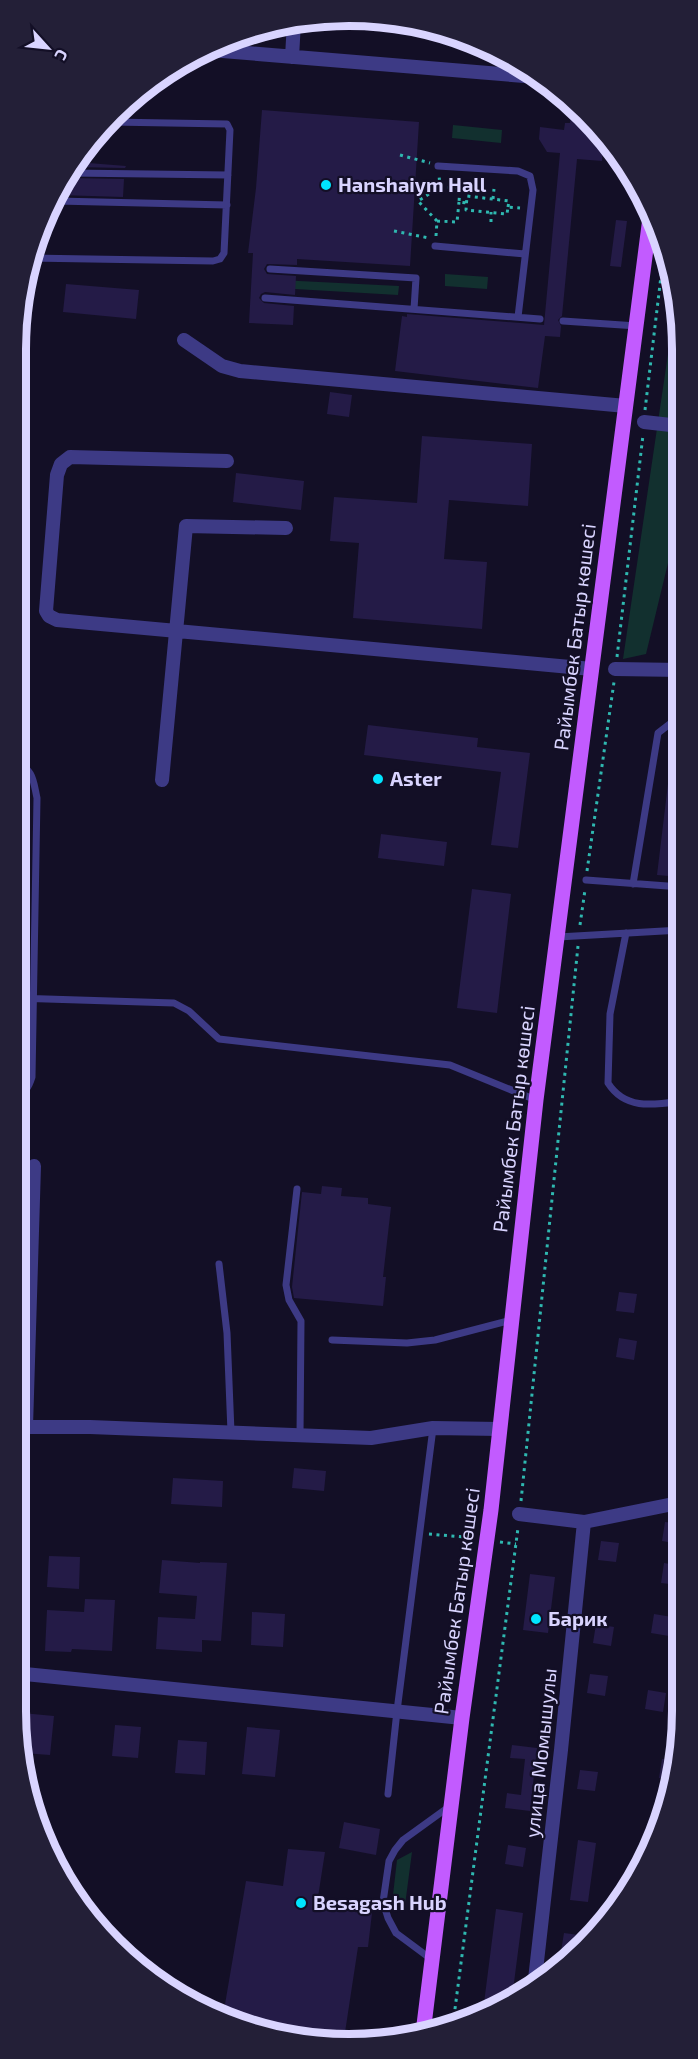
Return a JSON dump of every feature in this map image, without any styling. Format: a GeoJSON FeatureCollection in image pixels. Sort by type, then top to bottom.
{"type":"FeatureCollection","features":[{"type":"Feature","properties":{"kind":"main road","name":"Райымбек Батыр көшесі"},"geometry":{"type":"LineString","coordinates":[[424,2024],[462,1718],[491,1510],[536,1100],[649,228]]}},
{"type":"Feature","properties":{"kind":"street"},"geometry":{"type":"LineString","coordinates":[[292,57],[294,31]]}},
{"type":"Feature","properties":{"kind":"street"},"geometry":{"type":"LineString","coordinates":[[223,51],[520,75]]}},
{"type":"Feature","properties":{"kind":"street"},"geometry":{"type":"LineString","coordinates":[[184,340],[222,366],[240,371],[626,406]]}},
{"type":"Feature","properties":{"kind":"street"},"geometry":{"type":"LineString","coordinates":[[644,422],[672,425]]}},
{"type":"Feature","properties":{"kind":"street"},"geometry":{"type":"LineString","coordinates":[[227,461],[70,457],[61,464],[57,475],[46,611],[49,616],[57,620],[177,632],[592,669]]}},
{"type":"Feature","properties":{"kind":"street"},"geometry":{"type":"LineString","coordinates":[[162,780],[186,526],[286,528]]}},
{"type":"Feature","properties":{"kind":"street"},"geometry":{"type":"LineString","coordinates":[[615,669],[672,670]]}},
{"type":"Feature","properties":{"kind":"street"},"geometry":{"type":"LineString","coordinates":[[26,1327],[34,1166]]}},
{"type":"Feature","properties":{"kind":"street"},"geometry":{"type":"LineString","coordinates":[[26,1427],[371,1438],[433,1428],[500,1429]]}},
{"type":"Feature","properties":{"kind":"street"},"geometry":{"type":"LineString","coordinates":[[519,1514],[584,1522],[672,1504]]}},
{"type":"Feature","properties":{"kind":"street","name":"улица Момышулы"},"geometry":{"type":"LineString","coordinates":[[536,1974],[584,1522]]}},
{"type":"Feature","properties":{"kind":"street"},"geometry":{"type":"LineString","coordinates":[[26,1674],[462,1718]]}},
{"type":"Feature","properties":{"kind":"lane"},"geometry":{"type":"LineString","coordinates":[[39,258],[213,261],[220,259],[224,253],[230,130],[227,124],[118,122]]}},
{"type":"Feature","properties":{"kind":"lane"},"geometry":{"type":"LineString","coordinates":[[438,166],[518,171],[530,176],[533,190],[518,317]]}},
{"type":"Feature","properties":{"kind":"lane"},"geometry":{"type":"LineString","coordinates":[[77,174],[228,176]]}},
{"type":"Feature","properties":{"kind":"lane"},"geometry":{"type":"LineString","coordinates":[[62,201],[227,205]]}},
{"type":"Feature","properties":{"kind":"lane"},"geometry":{"type":"LineString","coordinates":[[435,246],[525,254]]}},
{"type":"Feature","properties":{"kind":"lane"},"geometry":{"type":"LineString","coordinates":[[270,269],[416,278],[414,309]]}},
{"type":"Feature","properties":{"kind":"lane"},"geometry":{"type":"LineString","coordinates":[[266,298],[540,319]]}},
{"type":"Feature","properties":{"kind":"lane"},"geometry":{"type":"LineString","coordinates":[[563,321],[637,326]]}},
{"type":"Feature","properties":{"kind":"lane"},"geometry":{"type":"LineString","coordinates":[[633,884],[658,734],[672,723]]}},
{"type":"Feature","properties":{"kind":"lane"},"geometry":{"type":"LineString","coordinates":[[26,768],[32,774],[38,798],[32,1077],[26,1090]]}},
{"type":"Feature","properties":{"kind":"lane"},"geometry":{"type":"LineString","coordinates":[[586,880],[672,886]]}},
{"type":"Feature","properties":{"kind":"lane"},"geometry":{"type":"LineString","coordinates":[[558,937],[672,930]]}},
{"type":"Feature","properties":{"kind":"lane"},"geometry":{"type":"LineString","coordinates":[[626,933],[610,1014],[608,1083],[623,1100],[655,1105],[672,1102]]}},
{"type":"Feature","properties":{"kind":"lane"},"geometry":{"type":"LineString","coordinates":[[26,999],[174,1003],[189,1011],[219,1039],[450,1065],[536,1100]]}},
{"type":"Feature","properties":{"kind":"lane"},"geometry":{"type":"LineString","coordinates":[[297,1190],[286,1285],[289,1300],[301,1321],[300,1435]]}},
{"type":"Feature","properties":{"kind":"lane"},"geometry":{"type":"LineString","coordinates":[[219,1264],[227,1333],[231,1432]]}},
{"type":"Feature","properties":{"kind":"lane"},"geometry":{"type":"LineString","coordinates":[[332,1340],[435,1341],[511,1320]]}},
{"type":"Feature","properties":{"kind":"lane"},"geometry":{"type":"LineString","coordinates":[[388,1794],[433,1428]]}},
{"type":"Feature","properties":{"kind":"lane"},"geometry":{"type":"LineString","coordinates":[[432,1960],[396,1933],[388,1918],[384,1902],[388,1861],[403,1840],[452,1804]]}},
{"type":"Feature","properties":{"kind":"path"},"geometry":{"type":"LineString","coordinates":[[400,155],[438,166],[440,187]]}},
{"type":"Feature","properties":{"kind":"path"},"geometry":{"type":"LineString","coordinates":[[440,187],[460,188],[459,202],[457,222],[437,221],[418,201],[440,187]]}},
{"type":"Feature","properties":{"kind":"path"},"geometry":{"type":"LineString","coordinates":[[493,199],[494,189]]}},
{"type":"Feature","properties":{"kind":"path"},"geometry":{"type":"LineString","coordinates":[[467,196],[509,201],[507,214],[466,210],[467,203],[467,196]]}},
{"type":"Feature","properties":{"kind":"path"},"geometry":{"type":"LineString","coordinates":[[459,202],[467,203]]}},
{"type":"Feature","properties":{"kind":"path"},"geometry":{"type":"LineString","coordinates":[[508,207],[531,209]]}},
{"type":"Feature","properties":{"kind":"path"},"geometry":{"type":"LineString","coordinates":[[490,222],[492,212]]}},
{"type":"Feature","properties":{"kind":"path"},"geometry":{"type":"LineString","coordinates":[[435,246],[437,221]]}},
{"type":"Feature","properties":{"kind":"path"},"geometry":{"type":"LineString","coordinates":[[394,231],[430,238],[435,246]]}},
{"type":"Feature","properties":{"kind":"path"},"geometry":{"type":"LineString","coordinates":[[454,2016],[516,1544],[579,937],[615,669],[662,269]]}},
{"type":"Feature","properties":{"kind":"path"},"geometry":{"type":"LineString","coordinates":[[421,1533],[464,1537]]}},
{"type":"Feature","properties":{"kind":"path"},"geometry":{"type":"LineString","coordinates":[[496,1541],[516,1544]]}},
{"type":"Feature","properties":{"kind":"green space"},"geometry":{"type":"Polygon","coordinates":[[[453,125],[502,130],[501,143],[452,138],[453,125]]]}},
{"type":"Feature","properties":{"kind":"green space"},"geometry":{"type":"Polygon","coordinates":[[[445,274],[488,277],[487,289],[445,286],[445,274]]]}},
{"type":"Feature","properties":{"kind":"green space"},"geometry":{"type":"Polygon","coordinates":[[[279,280],[399,286],[398,295],[278,288],[279,280]]]}},
{"type":"Feature","properties":{"kind":"green space"},"geometry":{"type":"Polygon","coordinates":[[[672,327],[672,522],[668,563],[646,654],[623,659],[672,327]]]}},
{"type":"Feature","properties":{"kind":"green space"},"geometry":{"type":"Polygon","coordinates":[[[412,1852],[405,1905],[393,1895],[397,1860],[412,1852]]]}},
{"type":"Feature","properties":{"kind":"building","name":"Hanshaiym Hall"},"geometry":{"type":"Polygon","coordinates":[[[262,110],[419,122],[410,266],[297,259],[297,265],[267,264],[264,269],[267,274],[296,276],[295,295],[265,292],[259,298],[264,303],[294,306],[293,325],[249,323],[253,253],[248,253],[262,110]]]}},
{"type":"Feature","properties":{"kind":"building"},"geometry":{"type":"Polygon","coordinates":[[[571,114],[603,149],[602,161],[577,159],[562,316],[558,320],[561,326],[560,337],[545,336],[538,388],[395,371],[402,316],[407,317],[407,314],[544,325],[560,153],[547,152],[539,139],[540,127],[564,130],[565,123],[570,123],[571,114]]]}},
{"type":"Feature","properties":{"kind":"building"},"geometry":{"type":"Polygon","coordinates":[[[84,163],[126,166],[125,168],[81,167],[84,163]]]}},
{"type":"Feature","properties":{"kind":"building"},"geometry":{"type":"Polygon","coordinates":[[[74,178],[124,179],[123,197],[65,195],[74,178]]]}},
{"type":"Feature","properties":{"kind":"building"},"geometry":{"type":"Polygon","coordinates":[[[616,220],[627,221],[621,267],[610,266],[616,220]]]}},
{"type":"Feature","properties":{"kind":"building"},"geometry":{"type":"Polygon","coordinates":[[[66,284],[139,290],[136,319],[63,312],[66,284]]]}},
{"type":"Feature","properties":{"kind":"building"},"geometry":{"type":"Polygon","coordinates":[[[330,392],[352,395],[349,417],[327,414],[330,392]]]}},
{"type":"Feature","properties":{"kind":"building"},"geometry":{"type":"Polygon","coordinates":[[[422,436],[532,444],[528,506],[449,500],[444,559],[487,562],[482,629],[353,618],[359,543],[330,541],[334,497],[417,503],[422,436]]]}},
{"type":"Feature","properties":{"kind":"building"},"geometry":{"type":"Polygon","coordinates":[[[236,473],[304,481],[301,510],[233,502],[236,473]]]}},
{"type":"Feature","properties":{"kind":"building"},"geometry":{"type":"Polygon","coordinates":[[[368,725],[478,738],[477,747],[530,753],[518,848],[491,845],[501,772],[364,755],[368,725]]]}},
{"type":"Feature","properties":{"kind":"building"},"geometry":{"type":"Polygon","coordinates":[[[670,767],[672,767],[672,876],[657,875],[670,767]]]}},
{"type":"Feature","properties":{"kind":"building"},"geometry":{"type":"Polygon","coordinates":[[[381,834],[447,842],[444,866],[378,858],[381,834]]]}},
{"type":"Feature","properties":{"kind":"building"},"geometry":{"type":"Polygon","coordinates":[[[472,889],[511,894],[497,1013],[457,1008],[472,889]]]}},
{"type":"Feature","properties":{"kind":"building"},"geometry":{"type":"Polygon","coordinates":[[[322,1186],[342,1188],[341,1196],[368,1198],[368,1204],[391,1207],[383,1277],[386,1277],[383,1306],[294,1298],[292,1287],[302,1192],[321,1194],[322,1186]]]}},
{"type":"Feature","properties":{"kind":"building"},"geometry":{"type":"Polygon","coordinates":[[[619,1292],[637,1294],[634,1313],[616,1311],[619,1292]]]}},
{"type":"Feature","properties":{"kind":"building"},"geometry":{"type":"Polygon","coordinates":[[[619,1338],[637,1341],[634,1360],[616,1357],[619,1338]]]}},
{"type":"Feature","properties":{"kind":"building"},"geometry":{"type":"Polygon","coordinates":[[[294,1468],[326,1471],[324,1491],[292,1488],[294,1468]]]}},
{"type":"Feature","properties":{"kind":"building"},"geometry":{"type":"Polygon","coordinates":[[[173,1478],[223,1481],[222,1507],[171,1504],[173,1478]]]}},
{"type":"Feature","properties":{"kind":"building"},"geometry":{"type":"Polygon","coordinates":[[[665,1522],[672,1523],[672,1543],[662,1541],[665,1522]]]}},
{"type":"Feature","properties":{"kind":"building"},"geometry":{"type":"Polygon","coordinates":[[[601,1541],[619,1543],[616,1562],[598,1560],[601,1541]]]}},
{"type":"Feature","properties":{"kind":"building"},"geometry":{"type":"Polygon","coordinates":[[[49,1556],[80,1557],[79,1589],[47,1587],[49,1556]]]}},
{"type":"Feature","properties":{"kind":"building"},"geometry":{"type":"Polygon","coordinates":[[[162,1560],[227,1563],[221,1641],[202,1640],[202,1652],[156,1649],[158,1617],[195,1619],[197,1596],[159,1593],[162,1560]]]}},
{"type":"Feature","properties":{"kind":"building"},"geometry":{"type":"Polygon","coordinates":[[[664,1563],[672,1564],[672,1584],[661,1583],[664,1563]]]}},
{"type":"Feature","properties":{"kind":"building"},"geometry":{"type":"Polygon","coordinates":[[[530,1574],[555,1577],[548,1633],[523,1630],[530,1574]]]}},
{"type":"Feature","properties":{"kind":"building"},"geometry":{"type":"Polygon","coordinates":[[[85,1599],[115,1600],[112,1651],[72,1649],[71,1652],[45,1651],[47,1610],[84,1612],[85,1599]]]}},
{"type":"Feature","properties":{"kind":"building"},"geometry":{"type":"Polygon","coordinates":[[[252,1612],[285,1614],[283,1647],[251,1645],[252,1612]]]}},
{"type":"Feature","properties":{"kind":"building"},"geometry":{"type":"Polygon","coordinates":[[[654,1614],[672,1617],[669,1636],[651,1633],[654,1614]]]}},
{"type":"Feature","properties":{"kind":"building"},"geometry":{"type":"Polygon","coordinates":[[[596,1624],[614,1627],[611,1646],[593,1643],[596,1624]]]}},
{"type":"Feature","properties":{"kind":"building"},"geometry":{"type":"Polygon","coordinates":[[[590,1674],[608,1676],[605,1696],[587,1693],[590,1674]]]}},
{"type":"Feature","properties":{"kind":"building"},"geometry":{"type":"Polygon","coordinates":[[[648,1690],[666,1693],[663,1712],[645,1709],[648,1690]]]}},
{"type":"Feature","properties":{"kind":"building"},"geometry":{"type":"Polygon","coordinates":[[[26,1713],[54,1716],[50,1755],[28,1753],[26,1713]]]}},
{"type":"Feature","properties":{"kind":"building"},"geometry":{"type":"Polygon","coordinates":[[[115,1725],[141,1727],[138,1758],[112,1756],[115,1725]]]}},
{"type":"Feature","properties":{"kind":"building"},"geometry":{"type":"Polygon","coordinates":[[[247,1727],[280,1730],[275,1777],[242,1774],[247,1727]]]}},
{"type":"Feature","properties":{"kind":"building"},"geometry":{"type":"Polygon","coordinates":[[[178,1740],[207,1742],[205,1775],[175,1773],[178,1740]]]}},
{"type":"Feature","properties":{"kind":"building"},"geometry":{"type":"Polygon","coordinates":[[[512,1745],[537,1748],[530,1811],[505,1808],[507,1793],[521,1795],[525,1759],[510,1758],[512,1745]]]}},
{"type":"Feature","properties":{"kind":"building"},"geometry":{"type":"Polygon","coordinates":[[[662,1759],[668,1760],[665,1779],[659,1778],[662,1759]]]}},
{"type":"Feature","properties":{"kind":"building"},"geometry":{"type":"Polygon","coordinates":[[[580,1770],[598,1772],[595,1791],[577,1789],[580,1770]]]}},
{"type":"Feature","properties":{"kind":"building"},"geometry":{"type":"Polygon","coordinates":[[[344,1822],[380,1829],[376,1855],[339,1848],[344,1822]]]}},
{"type":"Feature","properties":{"kind":"building"},"geometry":{"type":"Polygon","coordinates":[[[578,1840],[596,1843],[588,1902],[570,1900],[578,1840]]]}},
{"type":"Feature","properties":{"kind":"building"},"geometry":{"type":"Polygon","coordinates":[[[508,1845],[526,1848],[523,1867],[505,1864],[508,1845]]]}},
{"type":"Feature","properties":{"kind":"building"},"geometry":{"type":"Polygon","coordinates":[[[288,1849],[325,1852],[318,1897],[324,1909],[372,1913],[368,1947],[358,1947],[345,2034],[286,2027],[224,2009],[246,1881],[283,1886],[288,1849]]]}},
{"type":"Feature","properties":{"kind":"building"},"geometry":{"type":"Polygon","coordinates":[[[496,1909],[523,1913],[513,1989],[484,2004],[496,1909]]]}},
{"type":"Feature","properties":{"kind":"building"},"geometry":{"type":"Polygon","coordinates":[[[564,1933],[581,1935],[578,1939],[560,1954],[564,1933]]]}},
{"type":"Feature","properties":{"kind":"place","name":"Hanshaiym Hall"},"geometry":{"type":"Point","coordinates":[326,185]}},
{"type":"Feature","properties":{"kind":"place","name":"Aster"},"geometry":{"type":"Point","coordinates":[378,779]}},
{"type":"Feature","properties":{"kind":"place","name":"Барик"},"geometry":{"type":"Point","coordinates":[536,1619]}},
{"type":"Feature","properties":{"kind":"place","name":"Besagash Hub"},"geometry":{"type":"Point","coordinates":[301,1903]}}]}
